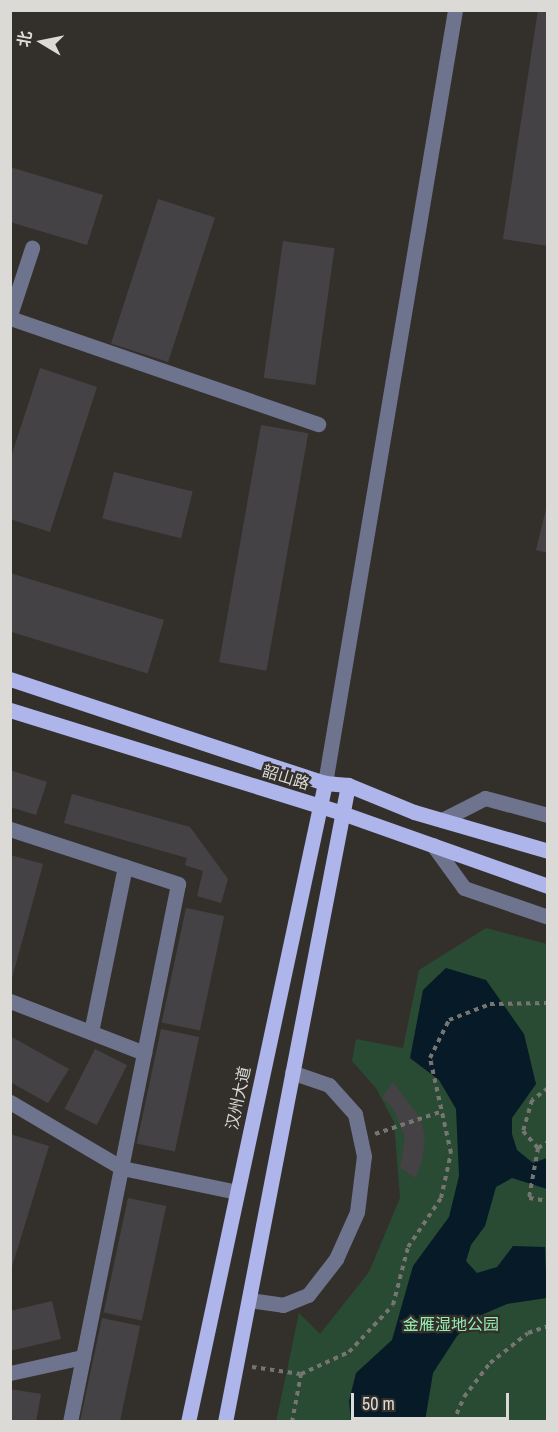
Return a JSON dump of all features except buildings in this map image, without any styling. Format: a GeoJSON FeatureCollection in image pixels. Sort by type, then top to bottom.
{"type":"FeatureCollection","features":[{"type":"Feature","properties":{"kind":"main road","name":"韶山路"},"geometry":{"type":"LineString","coordinates":[[10,679],[325,783],[348,785],[442,820],[548,851]]}},
{"type":"Feature","properties":{"kind":"main road","name":"韶山路"},"geometry":{"type":"LineString","coordinates":[[10,710],[342,813],[548,886]]}},
{"type":"Feature","properties":{"kind":"main road","name":"汉州大道"},"geometry":{"type":"LineString","coordinates":[[188,1422],[325,783]]}},
{"type":"Feature","properties":{"kind":"main road"},"geometry":{"type":"LineString","coordinates":[[225,1422],[348,785]]}},
{"type":"Feature","properties":{"kind":"street"},"geometry":{"type":"LineString","coordinates":[[325,783],[455,10]]}},
{"type":"Feature","properties":{"kind":"street"},"geometry":{"type":"LineString","coordinates":[[32,248],[10,316],[318,424]]}},
{"type":"Feature","properties":{"kind":"street"},"geometry":{"type":"LineString","coordinates":[[442,820],[484,798],[548,815]]}},
{"type":"Feature","properties":{"kind":"street"},"geometry":{"type":"LineString","coordinates":[[10,829],[177,884],[70,1422]]}},
{"type":"Feature","properties":{"kind":"street"},"geometry":{"type":"LineString","coordinates":[[433,845],[464,888],[548,917]]}},
{"type":"Feature","properties":{"kind":"street"},"geometry":{"type":"LineString","coordinates":[[91,1032],[125,866]]}},
{"type":"Feature","properties":{"kind":"street"},"geometry":{"type":"LineString","coordinates":[[10,1001],[144,1053]]}},
{"type":"Feature","properties":{"kind":"street"},"geometry":{"type":"LineString","coordinates":[[249,1300],[283,1305],[308,1295],[336,1259],[357,1212],[364,1156],[355,1114],[329,1085],[292,1072]]}},
{"type":"Feature","properties":{"kind":"street"},"geometry":{"type":"LineString","coordinates":[[10,1102],[122,1168],[237,1192]]}},
{"type":"Feature","properties":{"kind":"street"},"geometry":{"type":"LineString","coordinates":[[10,1372],[83,1357]]}},
{"type":"Feature","properties":{"kind":"path"},"geometry":{"type":"LineString","coordinates":[[236,1365],[301,1374],[349,1352],[393,1305],[408,1247],[441,1198],[451,1153],[440,1112],[430,1058],[449,1020],[490,1004],[548,1003]]}},
{"type":"Feature","properties":{"kind":"path"},"geometry":{"type":"LineString","coordinates":[[538,1148],[523,1131],[532,1100],[548,1088]]}},
{"type":"Feature","properties":{"kind":"path"},"geometry":{"type":"LineString","coordinates":[[360,1139],[440,1112]]}},
{"type":"Feature","properties":{"kind":"path"},"geometry":{"type":"LineString","coordinates":[[548,1142],[538,1148],[529,1198],[548,1201]]}},
{"type":"Feature","properties":{"kind":"path"},"geometry":{"type":"LineString","coordinates":[[453,1422],[464,1397],[490,1363],[528,1333],[548,1326]]}},
{"type":"Feature","properties":{"kind":"path"},"geometry":{"type":"LineString","coordinates":[[292,1422],[301,1374]]}},
{"type":"Feature","properties":{"kind":"green space","name":"金雁湿地公园"},"geometry":{"type":"Polygon","coordinates":[[[486,928],[547,944],[547,1421],[276,1422],[299,1313],[320,1334],[369,1272],[400,1198],[394,1122],[376,1088],[352,1061],[356,1039],[403,1048],[419,970],[486,928]]]}},
{"type":"Feature","properties":{"kind":"water"},"geometry":{"type":"Polygon","coordinates":[[[446,968],[486,980],[524,1034],[536,1084],[512,1118],[512,1134],[517,1150],[533,1163],[547,1158],[547,1189],[512,1178],[496,1187],[485,1226],[471,1245],[466,1261],[477,1273],[497,1267],[513,1246],[545,1247],[547,1298],[507,1304],[479,1316],[457,1336],[433,1373],[425,1421],[351,1421],[349,1401],[356,1373],[392,1340],[413,1266],[449,1217],[459,1176],[456,1109],[439,1080],[410,1058],[423,990],[446,968]]]}}]}
